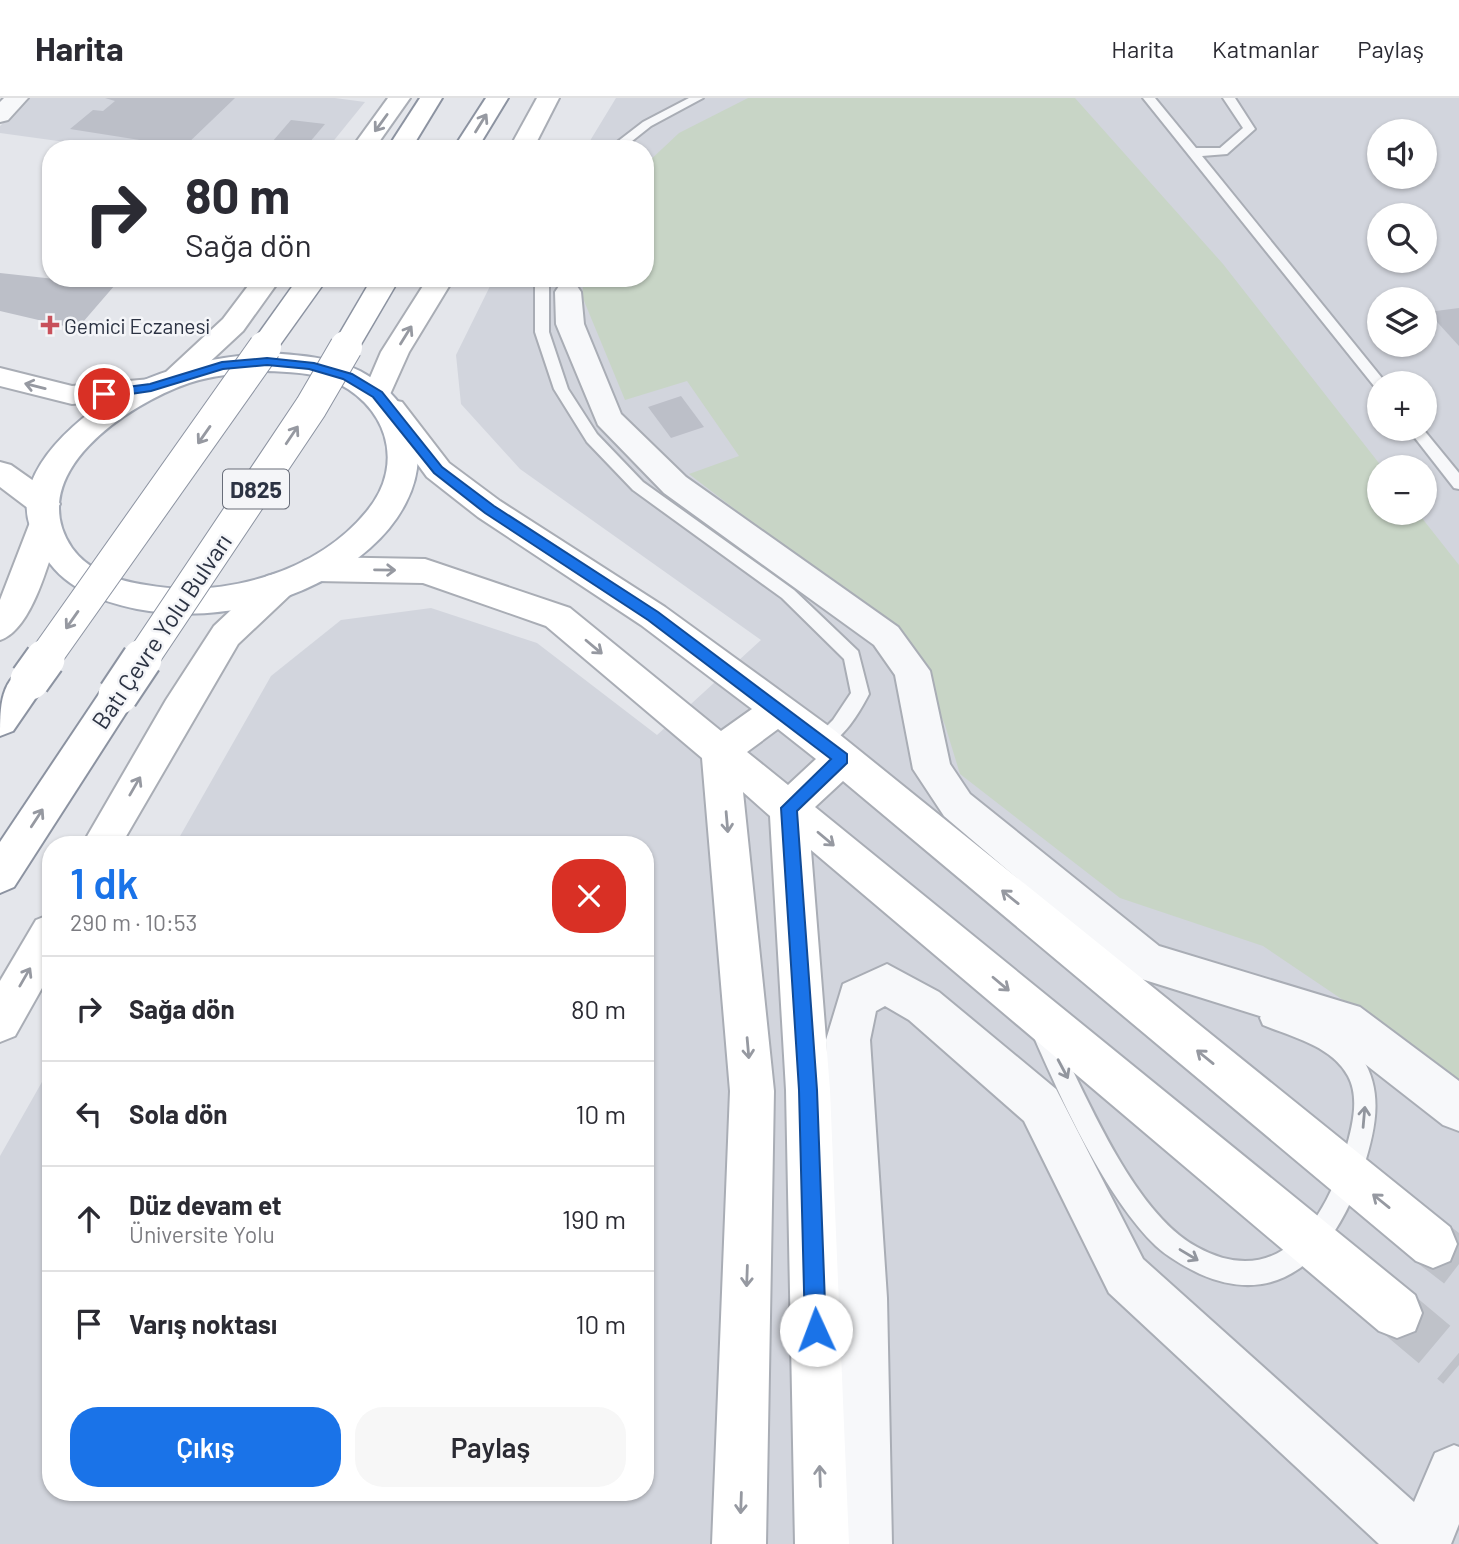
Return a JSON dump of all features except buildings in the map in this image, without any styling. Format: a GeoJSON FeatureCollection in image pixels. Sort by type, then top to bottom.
{"type":"FeatureCollection","features":[{"type":"Feature","properties":{"kind":"main road"},"geometry":{"type":"LineString","coordinates":[[369,140],[399,98]]}},
{"type":"Feature","properties":{"kind":"main road"},"geometry":{"type":"LineString","coordinates":[[405,140],[431,98]]}},
{"type":"Feature","properties":{"kind":"main road"},"geometry":{"type":"LineString","coordinates":[[470,140],[496,98]]}},
{"type":"Feature","properties":{"kind":"main road"},"geometry":{"type":"LineString","coordinates":[[525,140],[548,98]]}},
{"type":"Feature","properties":{"kind":"main road"},"geometry":{"type":"LineString","coordinates":[[0,627],[14,607],[44,514],[51,477],[67,451],[99,419],[164,382],[233,325],[261,287]]}},
{"type":"Feature","properties":{"kind":"main road","name":"D825"},"geometry":{"type":"LineString","coordinates":[[0,721],[307,287]]}},
{"type":"Feature","properties":{"kind":"main road","name":"Batı Çevre Yolu Bulvarı"},"geometry":{"type":"LineString","coordinates":[[0,875],[311,407],[381,287]]}},
{"type":"Feature","properties":{"kind":"main road"},"geometry":{"type":"LineString","coordinates":[[0,472],[44,514],[62,560],[100,587],[153,601],[216,601],[279,585],[316,569],[359,540],[389,506],[404,471],[405,438],[385,402],[395,352],[435,287]]}},
{"type":"Feature","properties":{"kind":"main road"},"geometry":{"type":"LineString","coordinates":[[0,377],[72,395],[164,382],[222,366],[267,362],[310,365],[335,373],[385,402],[438,470],[489,509],[653,616],[831,750],[1433,1244]]}},
{"type":"Feature","properties":{"kind":"main road"},"geometry":{"type":"LineString","coordinates":[[316,569],[425,571],[558,617],[1397,1313]]}},
{"type":"Feature","properties":{"kind":"main road"},"geometry":{"type":"LineString","coordinates":[[106,836],[179,709],[226,635],[279,585]]}},
{"type":"Feature","properties":{"kind":"main road"},"geometry":{"type":"LineString","coordinates":[[720,752],[778,709]]}},
{"type":"Feature","properties":{"kind":"main road"},"geometry":{"type":"LineString","coordinates":[[822,1544],[808,1090],[789,808],[831,750]]}},
{"type":"Feature","properties":{"kind":"main road"},"geometry":{"type":"LineString","coordinates":[[720,752],[752,1090],[739,1544]]}},
{"type":"Feature","properties":{"kind":"main road"},"geometry":{"type":"LineString","coordinates":[[0,1021],[42,949]]}},
{"type":"Feature","properties":{"kind":"street"},"geometry":{"type":"LineString","coordinates":[[0,115],[17,98]]}},
{"type":"Feature","properties":{"kind":"street"},"geometry":{"type":"LineString","coordinates":[[556,287],[608,418],[675,485],[886,636],[912,671],[932,769],[957,805],[1147,962],[1345,1022],[1459,1109]]}},
{"type":"Feature","properties":{"kind":"street"},"geometry":{"type":"LineString","coordinates":[[865,1544],[862,1298],[848,1040],[858,998],[887,984],[924,1006],[1040,1105],[1126,1276],[1421,1544],[1454,1472],[1459,1476]]}},
{"type":"Feature","properties":{"kind":"lane"},"geometry":{"type":"LineString","coordinates":[[626,140],[647,124],[697,98]]}},
{"type":"Feature","properties":{"kind":"lane"},"geometry":{"type":"LineString","coordinates":[[1149,98],[1369,371]]}},
{"type":"Feature","properties":{"kind":"lane"},"geometry":{"type":"LineString","coordinates":[[1194,152],[1223,152],[1249,129],[1229,98]]}},
{"type":"Feature","properties":{"kind":"lane"},"geometry":{"type":"LineString","coordinates":[[554,287],[542,332],[561,389],[592,438],[638,486],[788,594],[852,656],[860,694],[839,725],[831,750]]}},
{"type":"Feature","properties":{"kind":"lane"},"geometry":{"type":"LineString","coordinates":[[1425,441],[1459,484]]}},
{"type":"Feature","properties":{"kind":"lane"},"geometry":{"type":"LineString","coordinates":[[1031,1009],[1096,1137],[1129,1193],[1159,1232],[1186,1254],[1225,1273],[1254,1273],[1287,1264],[1314,1244],[1326,1227],[1351,1176],[1365,1121],[1365,1092],[1355,1066],[1330,1044],[1241,1006],[1184,992],[1089,962]]}},
{"type":"Feature","properties":{"kind":"shaded area"},"geometry":{"type":"Polygon","coordinates":[[[28,98],[335,98],[365,102],[334,140],[51,140],[0,133],[0,126],[28,98]]]}},
{"type":"Feature","properties":{"kind":"shaded area"},"geometry":{"type":"Polygon","coordinates":[[[616,98],[1459,98],[1459,1544],[0,1544],[0,1156],[42,1082],[42,1501],[654,1501],[654,836],[180,836],[271,676],[341,620],[431,608],[537,643],[657,735],[761,640],[520,469],[461,404],[456,355],[490,287],[654,287],[654,140],[590,140],[616,98]]]}},
{"type":"Feature","properties":{"kind":"green space"},"geometry":{"type":"Polygon","coordinates":[[[748,98],[1075,98],[1223,264],[1373,455],[1367,455],[1367,525],[1427,525],[1459,565],[1459,1092],[1386,1029],[1263,946],[1120,898],[960,774],[945,725],[909,643],[689,474],[739,456],[687,381],[625,400],[582,296],[583,287],[654,287],[654,156],[679,133],[748,98]]]}},
{"type":"Feature","properties":{"kind":"tunnel"},"geometry":{"type":"LineString","coordinates":[[1433,1244],[1459,1264]]}},
{"type":"Feature","properties":{"kind":"tunnel"},"geometry":{"type":"LineString","coordinates":[[1397,1313],[1459,1365]]}},
{"type":"Feature","properties":{"kind":"place","name":"Gemici Eczanesi"},"geometry":{"type":"Point","coordinates":[50,325]}},
{"type":"Feature","properties":{"kind":"route"},"geometry":{"type":"LineString","coordinates":[[104,394],[151,387],[177,377],[222,366],[267,362],[310,365],[348,377],[377,394],[438,470],[489,509],[653,616],[821,741],[841,759],[789,808],[808,1090],[816,1330]]}}]}
